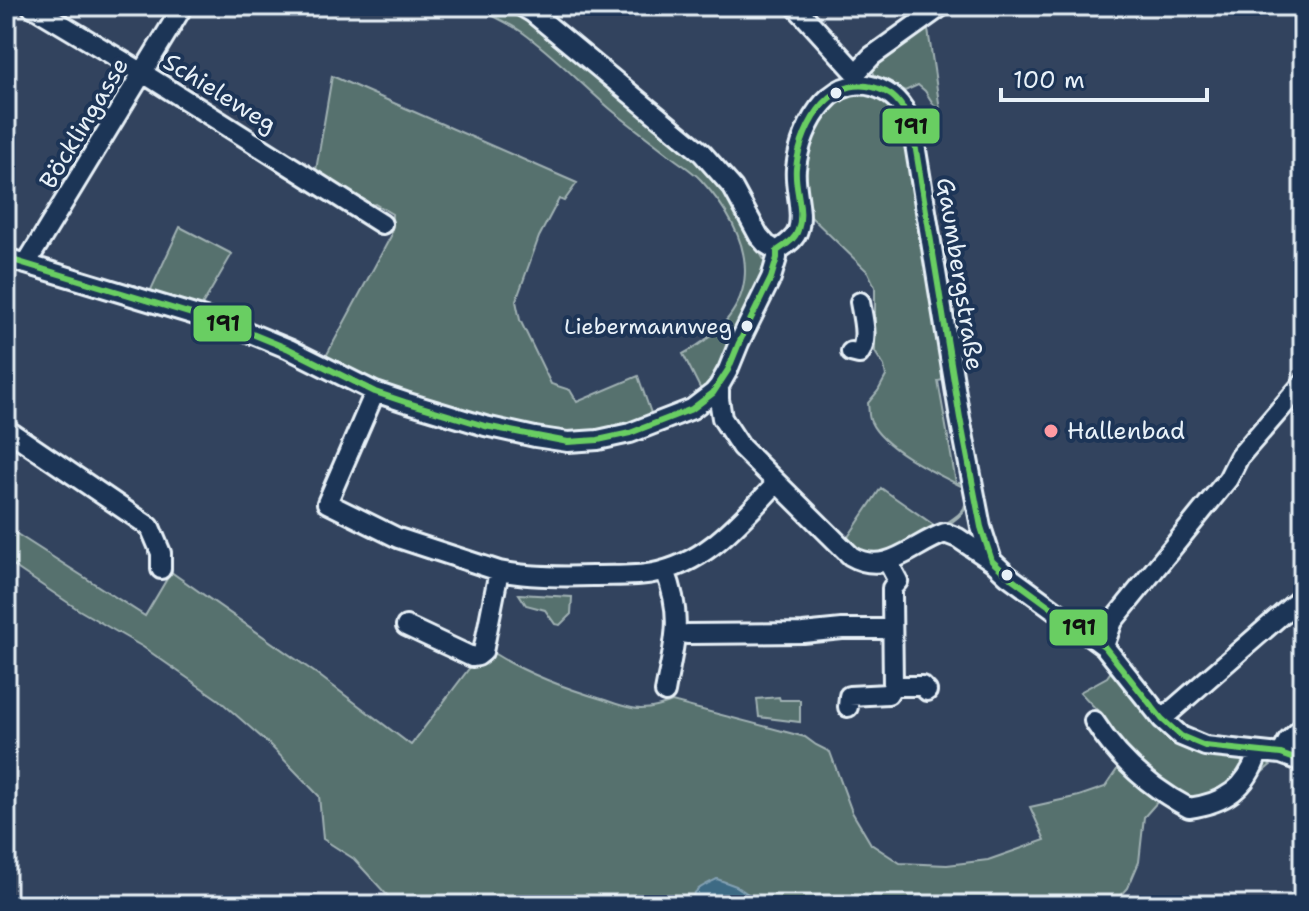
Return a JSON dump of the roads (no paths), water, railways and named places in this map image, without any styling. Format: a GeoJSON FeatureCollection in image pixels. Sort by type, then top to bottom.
{"type":"FeatureCollection","features":[{"type":"Feature","properties":{"kind":"street","name":"Schieleweg"},"geometry":{"type":"LineString","coordinates":[[31,6],[382,224]]}},
{"type":"Feature","properties":{"kind":"street","name":"Böcklingasse"},"geometry":{"type":"LineString","coordinates":[[26,264],[183,6]]}},
{"type":"Feature","properties":{"kind":"street"},"geometry":{"type":"LineString","coordinates":[[521,6],[702,153],[733,188],[759,236],[777,251]]}},
{"type":"Feature","properties":{"kind":"street"},"geometry":{"type":"LineString","coordinates":[[795,6],[856,79]]}},
{"type":"Feature","properties":{"kind":"street"},"geometry":{"type":"LineString","coordinates":[[777,251],[791,241],[798,231],[800,218],[796,171],[812,119],[826,100],[856,79],[872,56],[942,6]]}},
{"type":"Feature","properties":{"kind":"street","name":"Gaumbergstraße"},"geometry":{"type":"LineString","coordinates":[[856,79],[887,92],[902,105],[909,117],[977,509],[992,561]]}},
{"type":"Feature","properties":{"kind":"street"},"geometry":{"type":"LineString","coordinates":[[6,258],[238,328],[289,349],[375,392],[442,414],[568,442],[630,433],[692,409],[719,386],[771,278],[777,251]]}},
{"type":"Feature","properties":{"kind":"street"},"geometry":{"type":"LineString","coordinates":[[851,352],[859,354],[863,347],[864,325],[860,302]]}},
{"type":"Feature","properties":{"kind":"street"},"geometry":{"type":"LineString","coordinates":[[1104,646],[1113,621],[1228,479],[1239,457],[1303,383]]}},
{"type":"Feature","properties":{"kind":"street"},"geometry":{"type":"LineString","coordinates":[[719,386],[722,418],[741,447],[851,556],[865,563],[888,562],[962,524],[977,509]]}},
{"type":"Feature","properties":{"kind":"street"},"geometry":{"type":"LineString","coordinates":[[375,392],[327,503],[398,538],[511,574],[577,576],[651,574],[665,570],[694,558],[720,541],[776,484]]}},
{"type":"Feature","properties":{"kind":"street"},"geometry":{"type":"LineString","coordinates":[[692,409],[722,418]]}},
{"type":"Feature","properties":{"kind":"street"},"geometry":{"type":"LineString","coordinates":[[6,429],[150,527],[161,553],[161,569]]}},
{"type":"Feature","properties":{"kind":"street"},"geometry":{"type":"LineString","coordinates":[[945,533],[992,561],[1104,646],[1170,728],[1205,746],[1281,754],[1303,762]]}},
{"type":"Feature","properties":{"kind":"street"},"geometry":{"type":"LineString","coordinates":[[848,707],[849,696],[888,694],[892,680],[892,588],[898,581],[888,562]]}},
{"type":"Feature","properties":{"kind":"street"},"geometry":{"type":"LineString","coordinates":[[665,570],[677,624],[665,692]]}},
{"type":"Feature","properties":{"kind":"street"},"geometry":{"type":"LineString","coordinates":[[406,626],[472,657],[478,656],[483,652],[499,571]]}},
{"type":"Feature","properties":{"kind":"street"},"geometry":{"type":"LineString","coordinates":[[1162,719],[1303,596]]}},
{"type":"Feature","properties":{"kind":"street"},"geometry":{"type":"LineString","coordinates":[[687,634],[892,629]]}},
{"type":"Feature","properties":{"kind":"street"},"geometry":{"type":"LineString","coordinates":[[892,680],[922,686],[927,691]]}},
{"type":"Feature","properties":{"kind":"street"},"geometry":{"type":"LineString","coordinates":[[1094,721],[1109,744],[1147,783],[1189,808],[1230,796],[1254,765],[1258,753]]}},
{"type":"Feature","properties":{"kind":"street"},"geometry":{"type":"LineString","coordinates":[[1281,754],[1288,741],[1303,727]]}},
{"type":"Feature","properties":{"kind":"water"},"geometry":{"type":"Polygon","coordinates":[[[717,879],[736,886],[764,905],[688,905],[699,889],[717,879]]]}},
{"type":"Feature","properties":{"kind":"place","name":"Liebermannweg"},"geometry":{"type":"Point","coordinates":[747,326]}},
{"type":"Feature","properties":{"kind":"place","name":"Hallenbad"},"geometry":{"type":"Point","coordinates":[1051,431]}}]}
